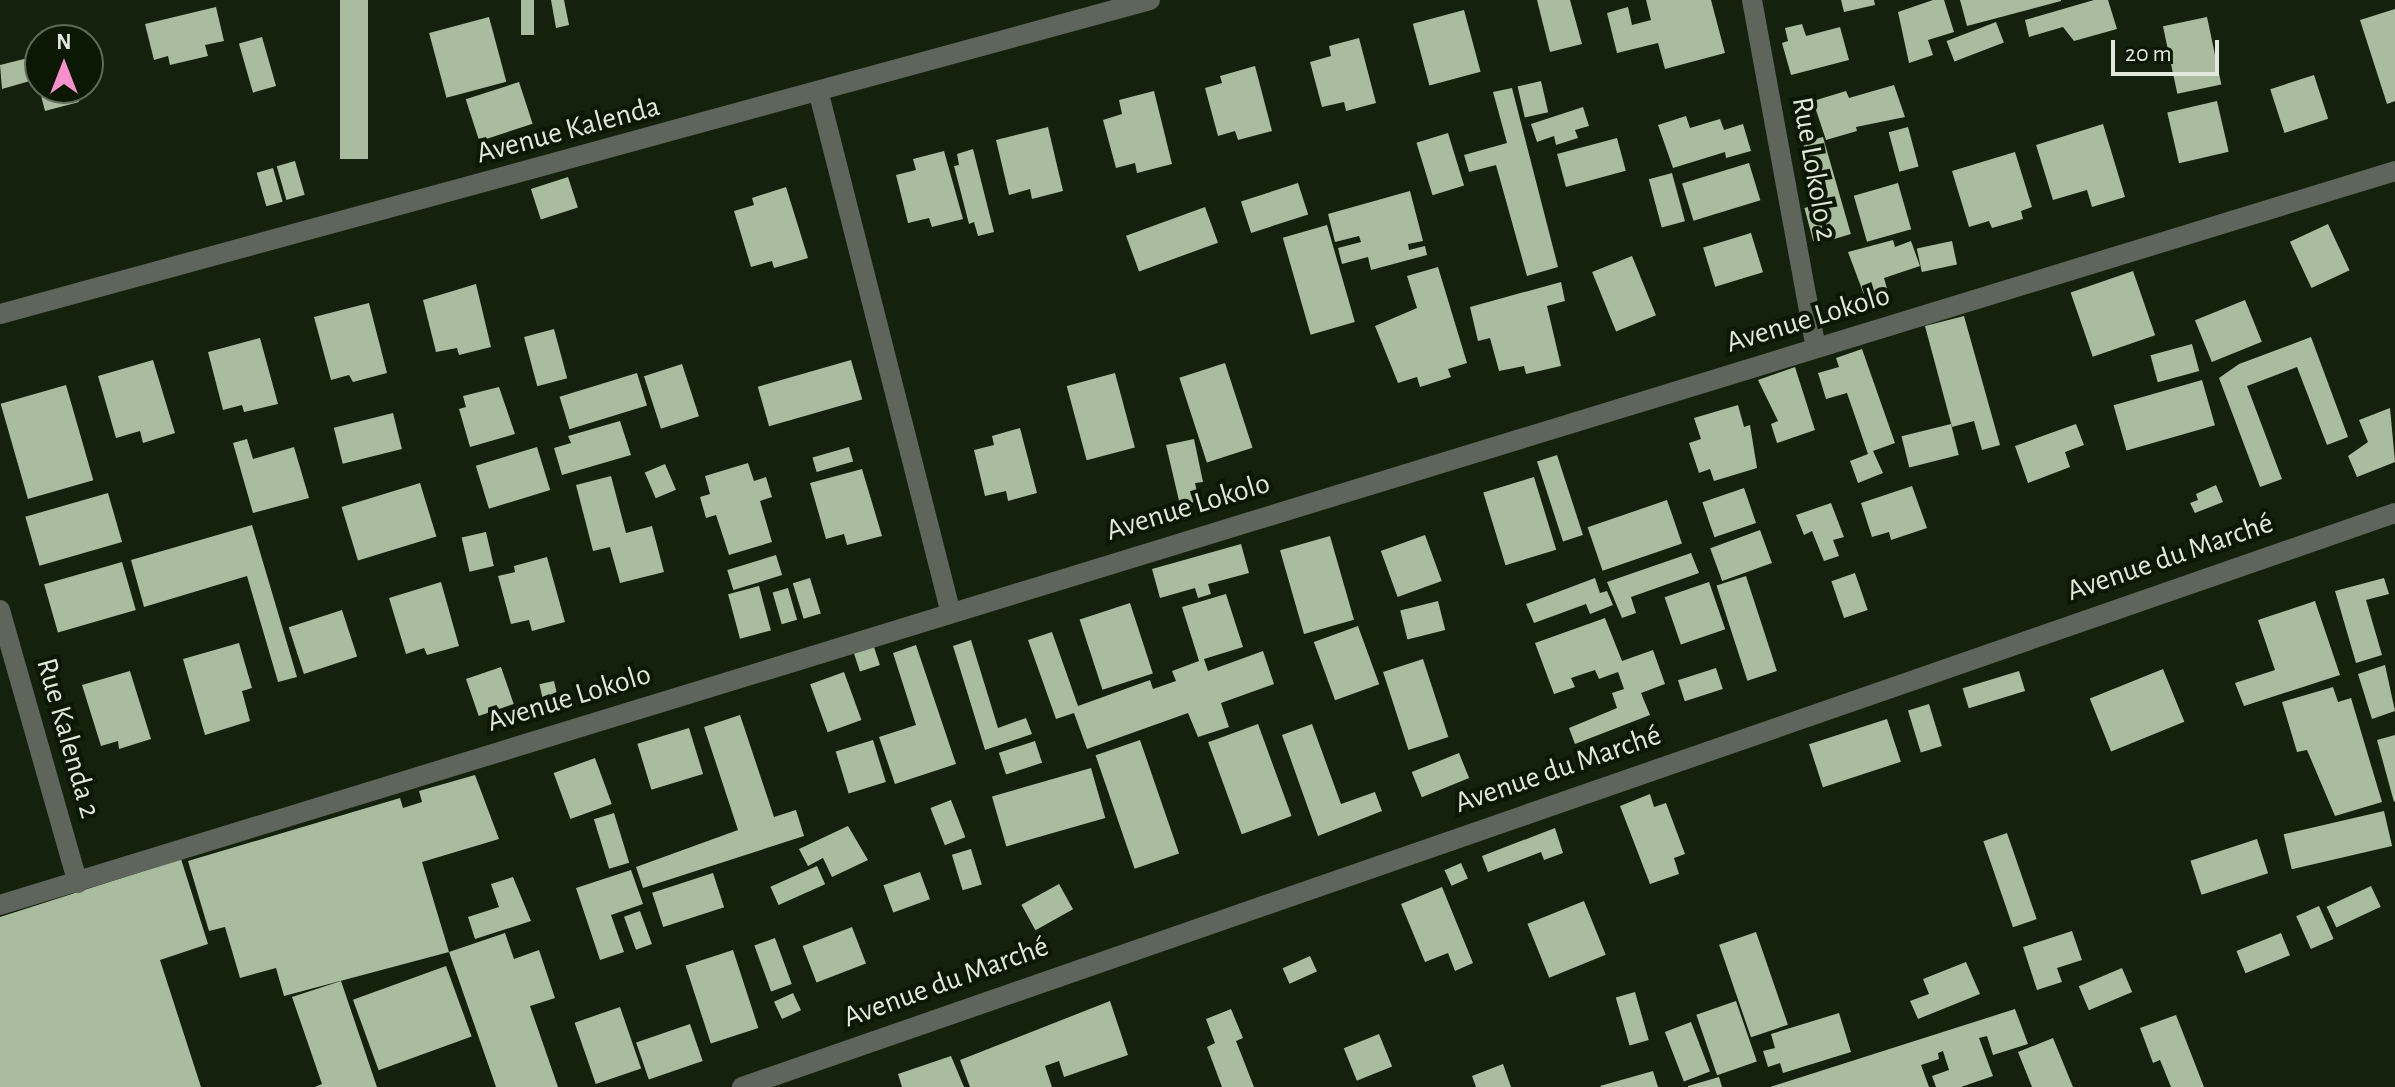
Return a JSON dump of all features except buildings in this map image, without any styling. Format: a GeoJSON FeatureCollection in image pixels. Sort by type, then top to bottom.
{"type":"FeatureCollection","features":[{"type":"Feature","properties":{"kind":"street","name":"Avenue Kalenda"},"geometry":{"type":"LineString","coordinates":[[0,314],[819,94],[1150,0]]}},
{"type":"Feature","properties":{"kind":"street","name":"Rue Lokolo 2"},"geometry":{"type":"LineString","coordinates":[[1752,0],[1816,348]]}},
{"type":"Feature","properties":{"kind":"street"},"geometry":{"type":"LineString","coordinates":[[819,94],[950,610]]}},
{"type":"Feature","properties":{"kind":"street","name":"Avenue Lokolo"},"geometry":{"type":"LineString","coordinates":[[0,905],[950,610],[2395,171]]}},
{"type":"Feature","properties":{"kind":"street","name":"Avenue du Marché"},"geometry":{"type":"LineString","coordinates":[[742,1087],[2395,513]]}},
{"type":"Feature","properties":{"kind":"street","name":"Rue Kalenda 2"},"geometry":{"type":"LineString","coordinates":[[0,610],[78,883]]}}]}
